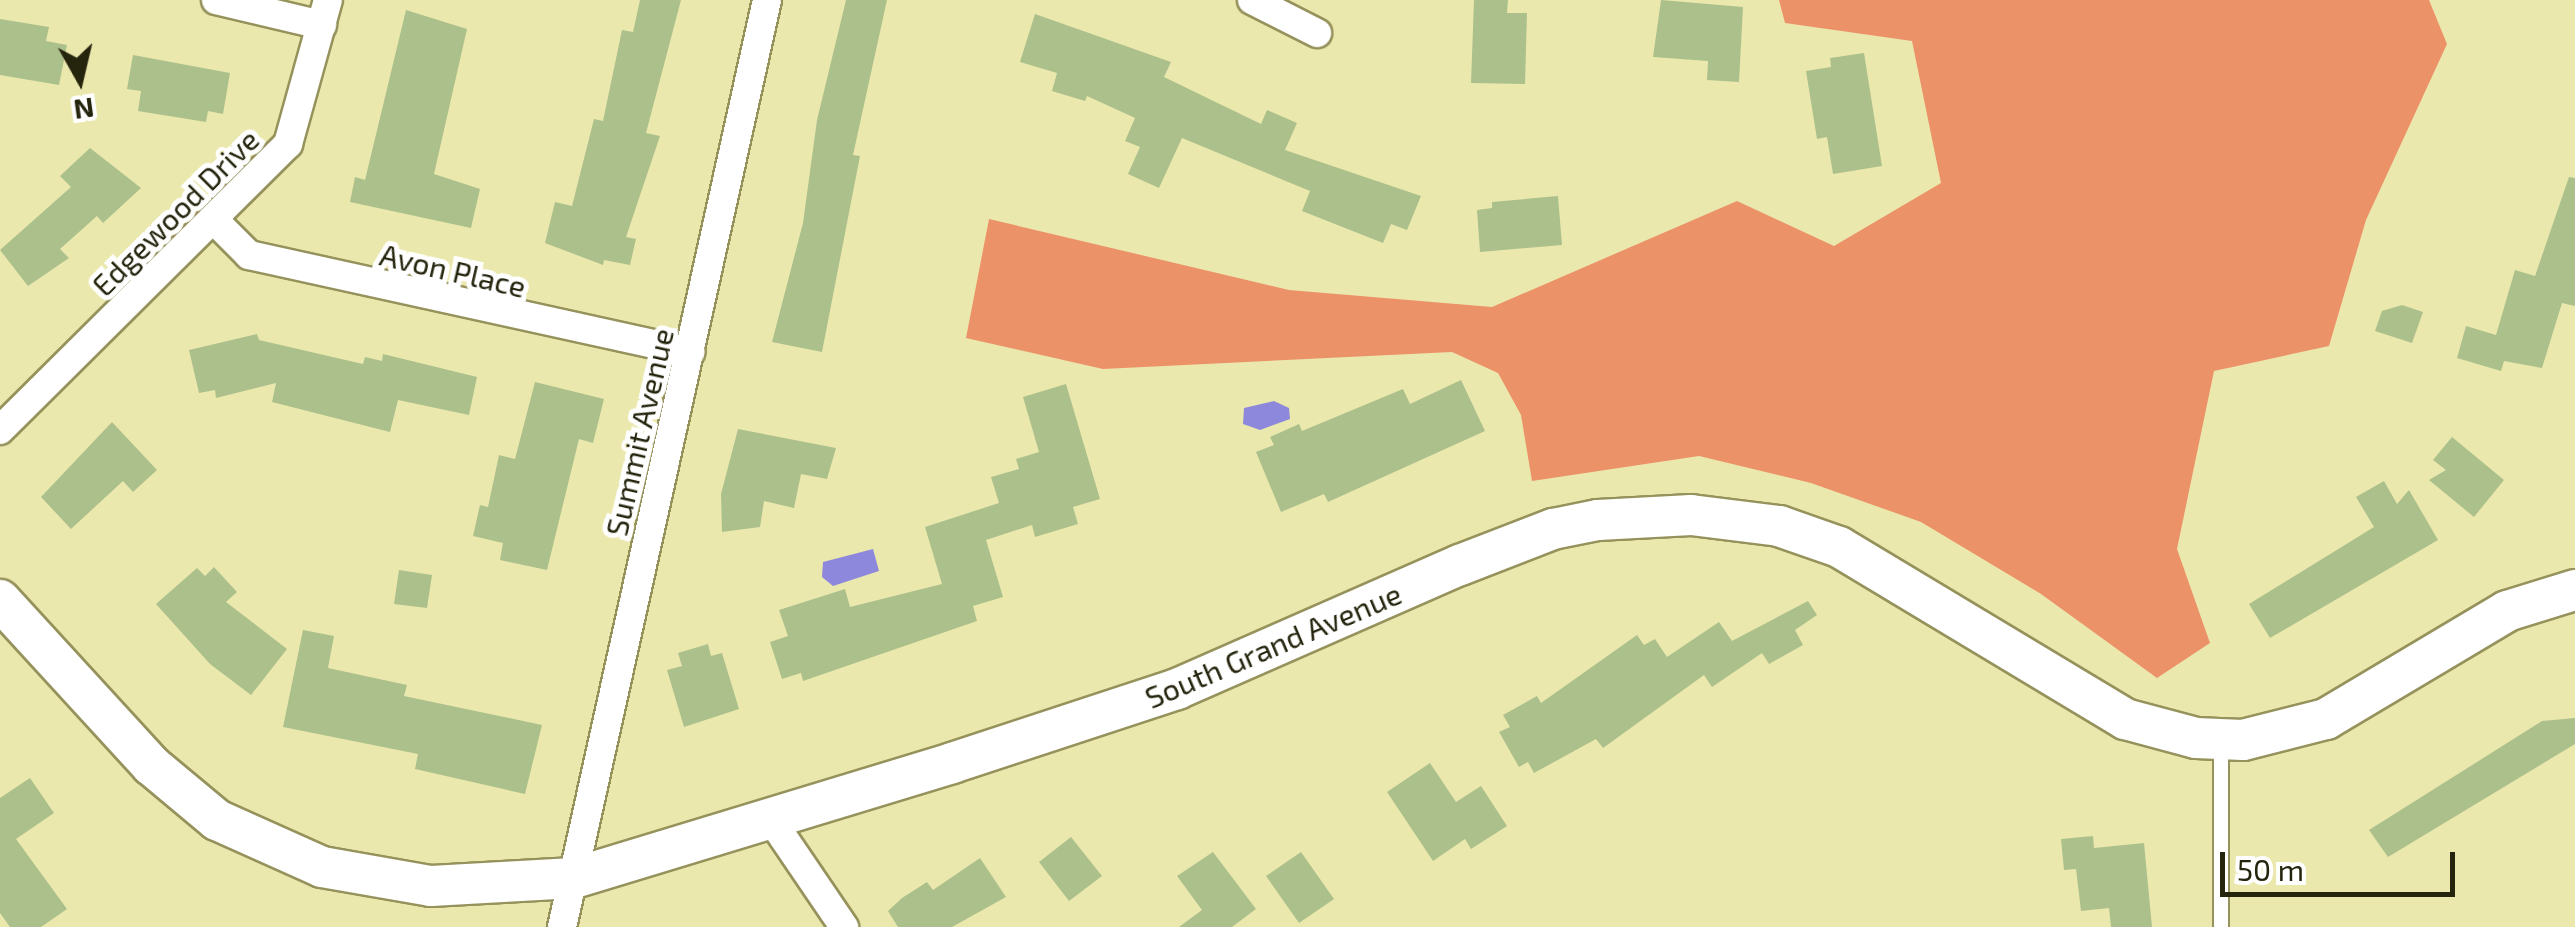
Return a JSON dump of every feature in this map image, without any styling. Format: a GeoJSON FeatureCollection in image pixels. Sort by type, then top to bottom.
{"type":"FeatureCollection","features":[{"type":"Feature","properties":{"kind":"main road","name":"South Grand Avenue"},"geometry":{"type":"LineString","coordinates":[[0,600],[151,765],[217,820],[271,849],[322,868],[431,886],[574,878],[1176,689],[1553,529],[1692,514],[1779,526],[1839,547],[2125,719],[2169,734],[2222,740],[2273,735],[2326,719],[2507,612],[2575,590]]}},
{"type":"Feature","properties":{"kind":"street"},"geometry":{"type":"LineString","coordinates":[[216,0],[325,12]]}},
{"type":"Feature","properties":{"kind":"street","name":"Summit Avenue"},"geometry":{"type":"LineString","coordinates":[[562,927],[767,0]]}},
{"type":"Feature","properties":{"kind":"street"},"geometry":{"type":"LineString","coordinates":[[1252,0],[1318,33]]}},
{"type":"Feature","properties":{"kind":"street","name":"Edgewood Drive"},"geometry":{"type":"LineString","coordinates":[[0,430],[215,221],[288,144],[325,12]]}},
{"type":"Feature","properties":{"kind":"street","name":"Avon Place"},"geometry":{"type":"LineString","coordinates":[[215,221],[249,255],[690,352]]}},
{"type":"Feature","properties":{"kind":"street"},"geometry":{"type":"LineString","coordinates":[[770,818],[844,927]]}},
{"type":"Feature","properties":{"kind":"lane"},"geometry":{"type":"LineString","coordinates":[[2221,927],[2222,740]]}},
{"type":"Feature","properties":{"kind":"shaded area"},"geometry":{"type":"Polygon","coordinates":[[[1779,0],[2429,0],[2447,44],[2366,220],[2329,346],[2214,371],[2177,549],[2210,643],[2157,678],[2041,594],[1921,522],[1811,483],[1699,456],[1532,481],[1521,415],[1498,373],[1452,352],[1103,369],[966,338],[989,219],[1289,290],[1492,307],[1737,201],[1834,246],[1941,183],[1912,41],[1785,23],[1779,0]]]}},
{"type":"Feature","properties":{"kind":"shaded area"},"geometry":{"type":"Polygon","coordinates":[[[1274,401],[1289,408],[1290,419],[1260,430],[1243,424],[1244,408],[1274,401]]]}},
{"type":"Feature","properties":{"kind":"shaded area"},"geometry":{"type":"Polygon","coordinates":[[[873,549],[879,571],[833,586],[822,577],[823,562],[873,549]]]}},
{"type":"Feature","properties":{"kind":"building"},"geometry":{"type":"Polygon","coordinates":[[[640,0],[681,0],[646,133],[660,136],[626,237],[636,239],[630,265],[604,260],[603,265],[545,243],[555,202],[572,206],[594,119],[603,121],[622,30],[633,32],[640,0]]]}},
{"type":"Feature","properties":{"kind":"building"},"geometry":{"type":"Polygon","coordinates":[[[846,0],[887,0],[853,155],[860,156],[822,352],[772,342],[803,223],[817,120],[846,0]]]}},
{"type":"Feature","properties":{"kind":"building"},"geometry":{"type":"Polygon","coordinates":[[[1474,0],[1508,0],[1507,13],[1527,13],[1525,84],[1471,83],[1474,0]]]}},
{"type":"Feature","properties":{"kind":"building"},"geometry":{"type":"Polygon","coordinates":[[[1661,0],[1743,7],[1739,82],[1707,80],[1708,61],[1653,57],[1661,0]]]}},
{"type":"Feature","properties":{"kind":"building"},"geometry":{"type":"Polygon","coordinates":[[[406,10],[467,29],[434,174],[480,189],[471,228],[350,202],[355,177],[365,180],[406,10]]]}},
{"type":"Feature","properties":{"kind":"building"},"geometry":{"type":"Polygon","coordinates":[[[1035,14],[1171,62],[1164,77],[1261,124],[1267,110],[1297,123],[1285,150],[1421,196],[1407,230],[1391,224],[1383,243],[1302,211],[1310,191],[1182,138],[1159,188],[1128,174],[1140,147],[1125,141],[1135,118],[1087,96],[1085,101],[1052,91],[1057,73],[1020,62],[1035,14]]]}},
{"type":"Feature","properties":{"kind":"building"},"geometry":{"type":"Polygon","coordinates":[[[0,19],[49,27],[46,41],[67,45],[59,85],[0,75],[0,19]]]}},
{"type":"Feature","properties":{"kind":"building"},"geometry":{"type":"Polygon","coordinates":[[[1864,53],[1882,166],[1833,174],[1827,137],[1817,139],[1806,71],[1831,67],[1830,58],[1864,53]]]}},
{"type":"Feature","properties":{"kind":"building"},"geometry":{"type":"Polygon","coordinates":[[[133,55],[230,73],[223,114],[208,111],[206,122],[138,111],[141,91],[127,89],[133,55]]]}},
{"type":"Feature","properties":{"kind":"building"},"geometry":{"type":"Polygon","coordinates":[[[90,148],[141,188],[103,223],[97,216],[60,249],[69,258],[28,286],[0,250],[71,187],[60,176],[90,148]]]}},
{"type":"Feature","properties":{"kind":"building"},"geometry":{"type":"Polygon","coordinates":[[[2569,177],[2575,178],[2575,306],[2562,303],[2542,368],[2504,361],[2501,371],[2457,358],[2466,326],[2496,335],[2515,270],[2535,276],[2569,177]]]}},
{"type":"Feature","properties":{"kind":"building"},"geometry":{"type":"Polygon","coordinates":[[[1558,196],[1562,245],[1480,252],[1477,210],[1492,208],[1492,202],[1558,196]]]}},
{"type":"Feature","properties":{"kind":"building"},"geometry":{"type":"Polygon","coordinates":[[[2402,305],[2423,312],[2412,343],[2375,331],[2382,311],[2402,305]]]}},
{"type":"Feature","properties":{"kind":"building"},"geometry":{"type":"Polygon","coordinates":[[[257,334],[259,340],[363,364],[365,357],[382,361],[383,354],[477,377],[469,415],[398,400],[390,432],[272,402],[276,383],[216,398],[215,390],[199,393],[189,350],[257,334]]]}},
{"type":"Feature","properties":{"kind":"building"},"geometry":{"type":"Polygon","coordinates":[[[1461,380],[1485,431],[1328,502],[1324,494],[1281,512],[1256,452],[1274,445],[1270,437],[1299,424],[1302,431],[1403,389],[1410,404],[1461,380]]]}},
{"type":"Feature","properties":{"kind":"building"},"geometry":{"type":"Polygon","coordinates":[[[535,382],[604,399],[593,443],[579,439],[547,570],[500,560],[503,543],[473,536],[480,505],[488,507],[499,455],[515,459],[535,382]]]}},
{"type":"Feature","properties":{"kind":"building"},"geometry":{"type":"Polygon","coordinates":[[[1066,384],[1100,499],[1073,507],[1078,524],[1035,537],[1032,525],[986,540],[1003,597],[973,606],[977,621],[803,681],[801,673],[782,679],[770,642],[788,636],[779,610],[845,589],[850,607],[942,584],[925,527],[999,503],[991,477],[1019,469],[1016,459],[1039,452],[1023,397],[1066,384]]]}},
{"type":"Feature","properties":{"kind":"building"},"geometry":{"type":"Polygon","coordinates":[[[112,422],[157,470],[133,492],[123,481],[71,529],[41,497],[112,422]]]}},
{"type":"Feature","properties":{"kind":"building"},"geometry":{"type":"Polygon","coordinates":[[[738,429],[836,448],[827,479],[801,474],[794,508],[764,501],[760,527],[722,532],[721,494],[738,429]]]}},
{"type":"Feature","properties":{"kind":"building"},"geometry":{"type":"Polygon","coordinates":[[[2452,437],[2504,480],[2474,517],[2429,480],[2446,470],[2433,460],[2452,437]]]}},
{"type":"Feature","properties":{"kind":"building"},"geometry":{"type":"Polygon","coordinates":[[[2384,481],[2397,504],[2409,490],[2438,540],[2270,638],[2249,604],[2374,527],[2356,497],[2384,481]]]}},
{"type":"Feature","properties":{"kind":"building"},"geometry":{"type":"Polygon","coordinates":[[[214,567],[237,592],[226,602],[287,649],[251,695],[210,664],[156,604],[197,568],[205,576],[214,567]]]}},
{"type":"Feature","properties":{"kind":"building"},"geometry":{"type":"Polygon","coordinates":[[[399,570],[432,575],[427,608],[394,604],[399,570]]]}},
{"type":"Feature","properties":{"kind":"building"},"geometry":{"type":"Polygon","coordinates":[[[1808,601],[1817,615],[1795,630],[1803,645],[1769,664],[1762,653],[1712,687],[1704,675],[1603,748],[1596,739],[1534,773],[1528,762],[1519,767],[1499,732],[1510,727],[1503,715],[1537,696],[1541,703],[1637,635],[1644,645],[1655,639],[1667,657],[1719,622],[1732,641],[1808,601]]]}},
{"type":"Feature","properties":{"kind":"building"},"geometry":{"type":"Polygon","coordinates":[[[303,630],[334,636],[328,668],[407,685],[404,696],[542,725],[525,794],[415,769],[418,754],[283,727],[303,630]]]}},
{"type":"Feature","properties":{"kind":"building"},"geometry":{"type":"Polygon","coordinates":[[[708,644],[711,656],[722,653],[739,709],[684,727],[667,670],[682,666],[678,653],[708,644]]]}},
{"type":"Feature","properties":{"kind":"building"},"geometry":{"type":"Polygon","coordinates":[[[2575,718],[2575,744],[2388,857],[2369,830],[2542,721],[2575,718]]]}},
{"type":"Feature","properties":{"kind":"building"},"geometry":{"type":"Polygon","coordinates":[[[1430,763],[1456,802],[1481,786],[1507,826],[1471,849],[1465,839],[1433,861],[1387,792],[1430,763]]]}},
{"type":"Feature","properties":{"kind":"building"},"geometry":{"type":"Polygon","coordinates":[[[30,778],[54,813],[16,839],[67,909],[41,927],[10,927],[0,913],[0,798],[30,778]]]}},
{"type":"Feature","properties":{"kind":"building"},"geometry":{"type":"Polygon","coordinates":[[[2093,836],[2094,848],[2144,843],[2152,927],[2111,927],[2109,908],[2081,911],[2076,869],[2064,870],[2061,839],[2093,836]]]}},
{"type":"Feature","properties":{"kind":"building"},"geometry":{"type":"Polygon","coordinates":[[[1071,837],[1102,876],[1069,901],[1039,862],[1071,837]]]}},
{"type":"Feature","properties":{"kind":"building"},"geometry":{"type":"Polygon","coordinates":[[[1213,852],[1256,909],[1232,927],[1179,927],[1202,910],[1177,876],[1213,852]]]}},
{"type":"Feature","properties":{"kind":"building"},"geometry":{"type":"Polygon","coordinates":[[[1301,852],[1334,899],[1299,923],[1266,876],[1301,852]]]}},
{"type":"Feature","properties":{"kind":"building"},"geometry":{"type":"Polygon","coordinates":[[[980,858],[1006,897],[952,927],[898,927],[888,911],[902,898],[927,882],[933,890],[980,858]]]}}]}
